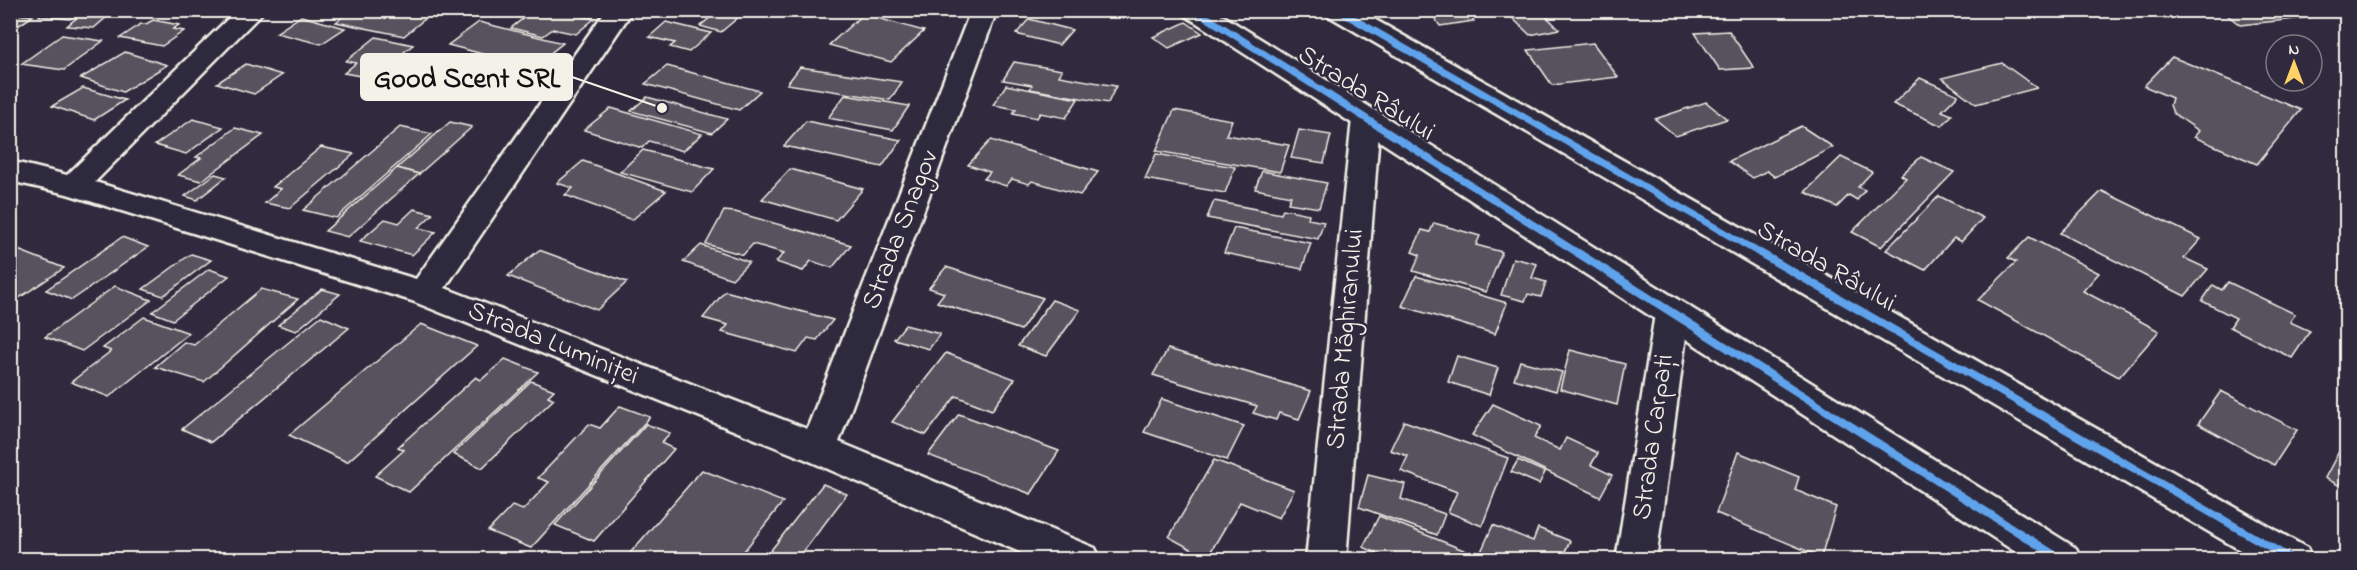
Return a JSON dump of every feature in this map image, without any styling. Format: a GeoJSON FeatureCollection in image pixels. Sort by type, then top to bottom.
{"type":"FeatureCollection","features":[{"type":"Feature","properties":{"kind":"street"},"geometry":{"type":"LineString","coordinates":[[73,186],[252,10]]}},
{"type":"Feature","properties":{"kind":"street"},"geometry":{"type":"LineString","coordinates":[[424,293],[620,10]]}},
{"type":"Feature","properties":{"kind":"street","name":"Strada Snagov"},"geometry":{"type":"LineString","coordinates":[[818,449],[984,10]]}},
{"type":"Feature","properties":{"kind":"street","name":"Strada Râului"},"geometry":{"type":"LineString","coordinates":[[1195,10],[2062,560]]}},
{"type":"Feature","properties":{"kind":"street","name":"Strada Râului"},"geometry":{"type":"LineString","coordinates":[[1338,10],[2293,560]]}},
{"type":"Feature","properties":{"kind":"street","name":"Strada Măghiranului"},"geometry":{"type":"LineString","coordinates":[[1326,560],[1366,119]]}},
{"type":"Feature","properties":{"kind":"street","name":"Strada Luminiței"},"geometry":{"type":"LineString","coordinates":[[10,171],[73,186],[424,293],[818,449],[1082,560]]}},
{"type":"Feature","properties":{"kind":"street","name":"Strada Carpați"},"geometry":{"type":"LineString","coordinates":[[1636,560],[1672,314]]}},
{"type":"Feature","properties":{"kind":"building"},"geometry":{"type":"Polygon","coordinates":[[[46,10],[81,10],[70,19],[39,16],[46,10]]]}},
{"type":"Feature","properties":{"kind":"building"},"geometry":{"type":"Polygon","coordinates":[[[86,10],[115,10],[94,28],[67,26],[86,10]]]}},
{"type":"Feature","properties":{"kind":"building"},"geometry":{"type":"Polygon","coordinates":[[[352,10],[393,10],[427,17],[404,36],[336,22],[352,10]]]}},
{"type":"Feature","properties":{"kind":"building"},"geometry":{"type":"Polygon","coordinates":[[[488,10],[521,10],[513,17],[488,10]]]}},
{"type":"Feature","properties":{"kind":"building"},"geometry":{"type":"Polygon","coordinates":[[[534,10],[555,10],[594,19],[576,34],[553,29],[543,36],[511,28],[534,10]]]}},
{"type":"Feature","properties":{"kind":"building"},"geometry":{"type":"Polygon","coordinates":[[[712,10],[747,10],[721,32],[700,26],[717,12],[712,10]]]}},
{"type":"Feature","properties":{"kind":"building"},"geometry":{"type":"Polygon","coordinates":[[[1429,10],[1466,10],[1474,21],[1440,26],[1429,10]]]}},
{"type":"Feature","properties":{"kind":"building"},"geometry":{"type":"Polygon","coordinates":[[[1504,10],[1540,10],[1559,29],[1530,35],[1504,10]]]}},
{"type":"Feature","properties":{"kind":"building"},"geometry":{"type":"Polygon","coordinates":[[[2221,10],[2305,10],[2314,17],[2240,25],[2221,10]]]}},
{"type":"Feature","properties":{"kind":"building"},"geometry":{"type":"Polygon","coordinates":[[[10,13],[33,16],[10,31],[10,13]]]}},
{"type":"Feature","properties":{"kind":"building"},"geometry":{"type":"Polygon","coordinates":[[[863,14],[924,31],[891,62],[829,45],[863,14]]]}},
{"type":"Feature","properties":{"kind":"building"},"geometry":{"type":"Polygon","coordinates":[[[301,16],[345,28],[321,44],[276,33],[301,16]]]}},
{"type":"Feature","properties":{"kind":"building"},"geometry":{"type":"Polygon","coordinates":[[[1029,19],[1072,30],[1059,45],[1016,34],[1029,19]]]}},
{"type":"Feature","properties":{"kind":"building"},"geometry":{"type":"Polygon","coordinates":[[[153,20],[179,25],[173,29],[184,31],[162,46],[120,38],[141,24],[153,20]]]}},
{"type":"Feature","properties":{"kind":"building"},"geometry":{"type":"Polygon","coordinates":[[[479,22],[563,43],[533,67],[448,45],[479,22]]]}},
{"type":"Feature","properties":{"kind":"building"},"geometry":{"type":"Polygon","coordinates":[[[666,22],[711,33],[689,52],[670,47],[675,43],[649,37],[666,22]]]}},
{"type":"Feature","properties":{"kind":"building"},"geometry":{"type":"Polygon","coordinates":[[[1186,22],[1202,33],[1169,48],[1153,37],[1186,22]]]}},
{"type":"Feature","properties":{"kind":"building"},"geometry":{"type":"Polygon","coordinates":[[[1729,31],[1754,68],[1720,70],[1695,33],[1729,31]]]}},
{"type":"Feature","properties":{"kind":"building"},"geometry":{"type":"Polygon","coordinates":[[[62,35],[103,41],[64,70],[21,64],[62,35]]]}},
{"type":"Feature","properties":{"kind":"building"},"geometry":{"type":"Polygon","coordinates":[[[376,37],[413,45],[371,78],[344,73],[356,63],[346,61],[376,37]]]}},
{"type":"Feature","properties":{"kind":"building"},"geometry":{"type":"Polygon","coordinates":[[[1593,43],[1618,77],[1552,85],[1528,50],[1593,43]]]}},
{"type":"Feature","properties":{"kind":"building"},"geometry":{"type":"Polygon","coordinates":[[[125,52],[167,65],[123,92],[81,78],[125,52]]]}},
{"type":"Feature","properties":{"kind":"building"},"geometry":{"type":"Polygon","coordinates":[[[2172,57],[2301,110],[2257,164],[2194,137],[2199,131],[2173,113],[2170,105],[2172,98],[2144,86],[2172,57]]]}},
{"type":"Feature","properties":{"kind":"building"},"geometry":{"type":"Polygon","coordinates":[[[1014,62],[1062,70],[1059,76],[1116,86],[1108,103],[1030,89],[1032,85],[1003,80],[1014,62]]]}},
{"type":"Feature","properties":{"kind":"building"},"geometry":{"type":"Polygon","coordinates":[[[2002,63],[2037,88],[1976,104],[1942,78],[2002,63]]]}},
{"type":"Feature","properties":{"kind":"building"},"geometry":{"type":"Polygon","coordinates":[[[246,64],[282,75],[254,94],[217,83],[246,64]]]}},
{"type":"Feature","properties":{"kind":"building"},"geometry":{"type":"Polygon","coordinates":[[[667,66],[760,91],[739,110],[645,84],[667,66]]]}},
{"type":"Feature","properties":{"kind":"building"},"geometry":{"type":"Polygon","coordinates":[[[800,67],[902,82],[890,100],[787,84],[800,67]]]}},
{"type":"Feature","properties":{"kind":"building"},"geometry":{"type":"Polygon","coordinates":[[[1920,78],[1958,95],[1942,111],[1952,115],[1942,126],[1893,104],[1920,78]]]}},
{"type":"Feature","properties":{"kind":"building"},"geometry":{"type":"Polygon","coordinates":[[[1006,85],[1078,99],[1066,118],[1040,113],[1037,118],[1013,113],[1016,109],[993,105],[1006,85]]]}},
{"type":"Feature","properties":{"kind":"building"},"geometry":{"type":"Polygon","coordinates":[[[83,88],[125,100],[94,120],[52,106],[83,88]]]}},
{"type":"Feature","properties":{"kind":"building"},"geometry":{"type":"Polygon","coordinates":[[[845,95],[909,106],[893,130],[828,118],[845,95]]]}},
{"type":"Feature","properties":{"kind":"building"},"geometry":{"type":"Polygon","coordinates":[[[647,97],[727,119],[712,133],[631,111],[647,97]]]}},
{"type":"Feature","properties":{"kind":"building"},"geometry":{"type":"Polygon","coordinates":[[[1706,102],[1727,119],[1676,136],[1655,119],[1706,102]]]}},
{"type":"Feature","properties":{"kind":"building"},"geometry":{"type":"Polygon","coordinates":[[[611,108],[702,134],[683,151],[649,141],[642,148],[584,130],[611,108]]]}},
{"type":"Feature","properties":{"kind":"building"},"geometry":{"type":"Polygon","coordinates":[[[1174,110],[1232,120],[1226,135],[1289,145],[1280,172],[1156,151],[1174,110]]]}},
{"type":"Feature","properties":{"kind":"building"},"geometry":{"type":"Polygon","coordinates":[[[193,119],[223,127],[186,154],[155,145],[193,119]]]}},
{"type":"Feature","properties":{"kind":"building"},"geometry":{"type":"Polygon","coordinates":[[[806,121],[901,140],[882,167],[784,146],[806,121]]]}},
{"type":"Feature","properties":{"kind":"building"},"geometry":{"type":"Polygon","coordinates":[[[450,122],[472,127],[419,174],[397,168],[450,122]]]}},
{"type":"Feature","properties":{"kind":"building"},"geometry":{"type":"Polygon","coordinates":[[[1801,126],[1833,147],[1775,177],[1767,171],[1753,178],[1729,161],[1801,126]]]}},
{"type":"Feature","properties":{"kind":"building"},"geometry":{"type":"Polygon","coordinates":[[[400,127],[432,134],[336,218],[303,210],[400,127]]]}},
{"type":"Feature","properties":{"kind":"building"},"geometry":{"type":"Polygon","coordinates":[[[235,128],[263,135],[201,181],[178,175],[201,158],[196,157],[235,128]]]}},
{"type":"Feature","properties":{"kind":"building"},"geometry":{"type":"Polygon","coordinates":[[[1299,130],[1331,135],[1324,163],[1291,158],[1299,130]]]}},
{"type":"Feature","properties":{"kind":"building"},"geometry":{"type":"Polygon","coordinates":[[[991,140],[1098,172],[1080,195],[1032,181],[1029,184],[1012,179],[1006,186],[984,179],[990,172],[968,165],[991,140]]]}},
{"type":"Feature","properties":{"kind":"building"},"geometry":{"type":"Polygon","coordinates":[[[321,147],[354,154],[290,208],[265,203],[281,189],[273,187],[321,147]]]}},
{"type":"Feature","properties":{"kind":"building"},"geometry":{"type":"Polygon","coordinates":[[[643,150],[714,169],[692,192],[620,172],[643,150]]]}},
{"type":"Feature","properties":{"kind":"building"},"geometry":{"type":"Polygon","coordinates":[[[1156,154],[1235,167],[1225,193],[1145,179],[1156,154]]]}},
{"type":"Feature","properties":{"kind":"building"},"geometry":{"type":"Polygon","coordinates":[[[1841,157],[1872,172],[1858,187],[1865,190],[1857,200],[1849,195],[1837,207],[1805,192],[1841,157]]]}},
{"type":"Feature","properties":{"kind":"building"},"geometry":{"type":"Polygon","coordinates":[[[1921,157],[1954,172],[1881,247],[1852,232],[1906,178],[1901,175],[1921,157]]]}},
{"type":"Feature","properties":{"kind":"building"},"geometry":{"type":"Polygon","coordinates":[[[583,161],[666,191],[632,220],[565,195],[573,188],[557,183],[583,161]]]}},
{"type":"Feature","properties":{"kind":"building"},"geometry":{"type":"Polygon","coordinates":[[[397,168],[419,174],[348,237],[325,231],[397,168]]]}},
{"type":"Feature","properties":{"kind":"building"},"geometry":{"type":"Polygon","coordinates":[[[790,169],[863,189],[836,220],[762,199],[790,169]]]}},
{"type":"Feature","properties":{"kind":"building"},"geometry":{"type":"Polygon","coordinates":[[[1262,171],[1327,183],[1319,208],[1288,203],[1291,196],[1255,189],[1262,171]]]}},
{"type":"Feature","properties":{"kind":"building"},"geometry":{"type":"Polygon","coordinates":[[[215,174],[226,177],[197,200],[185,196],[215,174]]]}},
{"type":"Feature","properties":{"kind":"building"},"geometry":{"type":"Polygon","coordinates":[[[2102,191],[2201,239],[2184,258],[2208,269],[2185,296],[2060,233],[2102,191]]]}},
{"type":"Feature","properties":{"kind":"building"},"geometry":{"type":"Polygon","coordinates":[[[1939,196],[1983,218],[1961,242],[1954,238],[1925,270],[1886,250],[1939,196]]]}},
{"type":"Feature","properties":{"kind":"building"},"geometry":{"type":"Polygon","coordinates":[[[1214,201],[1281,214],[1283,209],[1309,214],[1308,219],[1324,222],[1318,239],[1207,218],[1214,201]]]}},
{"type":"Feature","properties":{"kind":"building"},"geometry":{"type":"Polygon","coordinates":[[[414,209],[433,214],[418,228],[436,232],[412,255],[360,241],[385,219],[399,223],[414,209]]]}},
{"type":"Feature","properties":{"kind":"building"},"geometry":{"type":"Polygon","coordinates":[[[724,211],[735,212],[851,245],[832,268],[811,261],[803,271],[776,262],[784,253],[753,244],[743,255],[706,244],[724,211]]]}},
{"type":"Feature","properties":{"kind":"building"},"geometry":{"type":"Polygon","coordinates":[[[1434,223],[1480,236],[1476,245],[1502,252],[1486,292],[1413,271],[1420,255],[1412,252],[1422,230],[1430,232],[1434,223]]]}},
{"type":"Feature","properties":{"kind":"building"},"geometry":{"type":"Polygon","coordinates":[[[1234,228],[1311,243],[1302,269],[1224,253],[1234,228]]]}},
{"type":"Feature","properties":{"kind":"building"},"geometry":{"type":"Polygon","coordinates":[[[122,237],[148,247],[72,300],[46,290],[122,237]]]}},
{"type":"Feature","properties":{"kind":"building"},"geometry":{"type":"Polygon","coordinates":[[[2029,237],[2099,273],[2083,291],[2159,331],[2119,377],[1978,300],[2016,262],[2008,258],[2029,237]]]}},
{"type":"Feature","properties":{"kind":"building"},"geometry":{"type":"Polygon","coordinates":[[[701,245],[749,262],[732,279],[683,262],[701,245]]]}},
{"type":"Feature","properties":{"kind":"building"},"geometry":{"type":"Polygon","coordinates":[[[13,248],[64,268],[10,304],[10,249],[13,248]]]}},
{"type":"Feature","properties":{"kind":"building"},"geometry":{"type":"Polygon","coordinates":[[[539,250],[627,282],[597,310],[508,276],[539,250]]]}},
{"type":"Feature","properties":{"kind":"building"},"geometry":{"type":"Polygon","coordinates":[[[191,254],[211,260],[163,296],[143,289],[191,254]]]}},
{"type":"Feature","properties":{"kind":"building"},"geometry":{"type":"Polygon","coordinates":[[[1513,258],[1537,264],[1532,278],[1546,282],[1541,297],[1528,294],[1525,301],[1501,295],[1513,258]]]}},
{"type":"Feature","properties":{"kind":"building"},"geometry":{"type":"Polygon","coordinates":[[[946,267],[1043,298],[1021,330],[937,302],[944,293],[929,288],[946,267]]]}},
{"type":"Feature","properties":{"kind":"building"},"geometry":{"type":"Polygon","coordinates":[[[209,269],[229,276],[173,320],[152,312],[209,269]]]}},
{"type":"Feature","properties":{"kind":"building"},"geometry":{"type":"Polygon","coordinates":[[[1416,276],[1507,303],[1495,334],[1402,306],[1416,276]]]}},
{"type":"Feature","properties":{"kind":"building"},"geometry":{"type":"Polygon","coordinates":[[[2228,282],[2295,314],[2290,322],[2310,331],[2292,358],[2230,327],[2236,318],[2202,301],[2213,285],[2222,290],[2228,282]]]}},
{"type":"Feature","properties":{"kind":"building"},"geometry":{"type":"Polygon","coordinates":[[[115,286],[151,300],[82,351],[45,337],[115,286]]]}},
{"type":"Feature","properties":{"kind":"building"},"geometry":{"type":"Polygon","coordinates":[[[261,289],[298,299],[204,382],[155,367],[184,342],[194,345],[261,289]]]}},
{"type":"Feature","properties":{"kind":"building"},"geometry":{"type":"Polygon","coordinates":[[[322,289],[340,294],[296,331],[278,325],[322,289]]]}},
{"type":"Feature","properties":{"kind":"building"},"geometry":{"type":"Polygon","coordinates":[[[725,291],[833,320],[817,340],[808,338],[797,353],[722,332],[728,325],[703,318],[725,291]]]}},
{"type":"Feature","properties":{"kind":"building"},"geometry":{"type":"Polygon","coordinates":[[[1052,300],[1080,310],[1046,356],[1018,346],[1052,300]]]}},
{"type":"Feature","properties":{"kind":"building"},"geometry":{"type":"Polygon","coordinates":[[[321,316],[349,328],[211,442],[182,429],[321,316]]]}},
{"type":"Feature","properties":{"kind":"building"},"geometry":{"type":"Polygon","coordinates":[[[144,317],[189,333],[109,397],[71,382],[111,351],[103,348],[144,317]]]}},
{"type":"Feature","properties":{"kind":"building"},"geometry":{"type":"Polygon","coordinates":[[[421,324],[477,346],[347,462],[289,435],[421,324]]]}},
{"type":"Feature","properties":{"kind":"building"},"geometry":{"type":"Polygon","coordinates":[[[905,325],[940,334],[929,349],[894,339],[905,325]]]}},
{"type":"Feature","properties":{"kind":"building"},"geometry":{"type":"Polygon","coordinates":[[[1168,349],[1311,391],[1299,419],[1279,413],[1276,420],[1253,413],[1257,406],[1153,375],[1168,349]]]}},
{"type":"Feature","properties":{"kind":"building"},"geometry":{"type":"Polygon","coordinates":[[[1570,350],[1625,364],[1617,405],[1560,389],[1570,350]]]}},
{"type":"Feature","properties":{"kind":"building"},"geometry":{"type":"Polygon","coordinates":[[[946,353],[1015,379],[992,410],[956,396],[926,435],[892,422],[946,353]]]}},
{"type":"Feature","properties":{"kind":"building"},"geometry":{"type":"Polygon","coordinates":[[[1457,356],[1498,368],[1489,395],[1448,382],[1457,356]]]}},
{"type":"Feature","properties":{"kind":"building"},"geometry":{"type":"Polygon","coordinates":[[[505,359],[538,372],[409,492],[375,476],[404,450],[398,447],[476,377],[481,380],[505,359]]]}},
{"type":"Feature","properties":{"kind":"building"},"geometry":{"type":"Polygon","coordinates":[[[1520,361],[1562,372],[1556,391],[1514,379],[1520,361]]]}},
{"type":"Feature","properties":{"kind":"building"},"geometry":{"type":"Polygon","coordinates":[[[531,381],[554,390],[548,396],[554,399],[482,468],[453,454],[531,381]]]}},
{"type":"Feature","properties":{"kind":"building"},"geometry":{"type":"Polygon","coordinates":[[[2221,391],[2297,430],[2274,465],[2198,424],[2221,391]]]}},
{"type":"Feature","properties":{"kind":"building"},"geometry":{"type":"Polygon","coordinates":[[[1162,399],[1244,426],[1227,460],[1144,432],[1162,399]]]}},
{"type":"Feature","properties":{"kind":"building"},"geometry":{"type":"Polygon","coordinates":[[[1493,404],[1541,426],[1534,438],[1560,450],[1566,438],[1598,453],[1591,465],[1612,475],[1600,497],[1472,435],[1493,404]]]}},
{"type":"Feature","properties":{"kind":"building"},"geometry":{"type":"Polygon","coordinates":[[[620,406],[650,417],[531,548],[488,531],[512,506],[523,510],[549,482],[538,478],[589,424],[600,428],[620,406]]]}},
{"type":"Feature","properties":{"kind":"building"},"geometry":{"type":"Polygon","coordinates":[[[959,414],[1059,451],[1031,494],[928,455],[959,414]]]}},
{"type":"Feature","properties":{"kind":"building"},"geometry":{"type":"Polygon","coordinates":[[[1404,421],[1508,458],[1482,526],[1448,512],[1457,492],[1401,471],[1408,456],[1390,450],[1404,421]]]}},
{"type":"Feature","properties":{"kind":"building"},"geometry":{"type":"Polygon","coordinates":[[[646,424],[670,433],[661,443],[674,449],[594,541],[555,525],[646,424]]]}},
{"type":"Feature","properties":{"kind":"building"},"geometry":{"type":"Polygon","coordinates":[[[2346,438],[2346,489],[2325,478],[2346,438]]]}},
{"type":"Feature","properties":{"kind":"building"},"geometry":{"type":"Polygon","coordinates":[[[1738,452],[1799,477],[1795,490],[1836,507],[1821,557],[1716,513],[1738,452]]]}},
{"type":"Feature","properties":{"kind":"building"},"geometry":{"type":"Polygon","coordinates":[[[1214,460],[1294,490],[1279,518],[1240,502],[1207,558],[1169,537],[1214,460]]]}},
{"type":"Feature","properties":{"kind":"building"},"geometry":{"type":"Polygon","coordinates":[[[1518,460],[1545,472],[1539,484],[1511,472],[1518,460]]]}},
{"type":"Feature","properties":{"kind":"building"},"geometry":{"type":"Polygon","coordinates":[[[702,470],[783,502],[737,560],[624,560],[702,470]]]}},
{"type":"Feature","properties":{"kind":"building"},"geometry":{"type":"Polygon","coordinates":[[[1368,475],[1405,484],[1401,499],[1445,514],[1437,535],[1359,507],[1368,475]]]}},
{"type":"Feature","properties":{"kind":"building"},"geometry":{"type":"Polygon","coordinates":[[[823,484],[847,494],[797,560],[783,560],[768,554],[823,484]]]}},
{"type":"Feature","properties":{"kind":"building"},"geometry":{"type":"Polygon","coordinates":[[[1379,516],[1486,559],[1393,560],[1363,547],[1379,516]]]}},
{"type":"Feature","properties":{"kind":"building"},"geometry":{"type":"Polygon","coordinates":[[[1493,525],[1533,541],[1538,528],[1570,541],[1564,554],[1578,560],[1495,560],[1480,554],[1493,525]]]}},
{"type":"Feature","properties":{"kind":"cycle path"},"geometry":{"type":"LineString","coordinates":[[1195,10],[2062,560]]}},
{"type":"Feature","properties":{"kind":"cycle path"},"geometry":{"type":"LineString","coordinates":[[1338,10],[2293,560]]}},
{"type":"Feature","properties":{"kind":"place","name":"Good Scent SRL"},"geometry":{"type":"Point","coordinates":[662,108]}}]}
